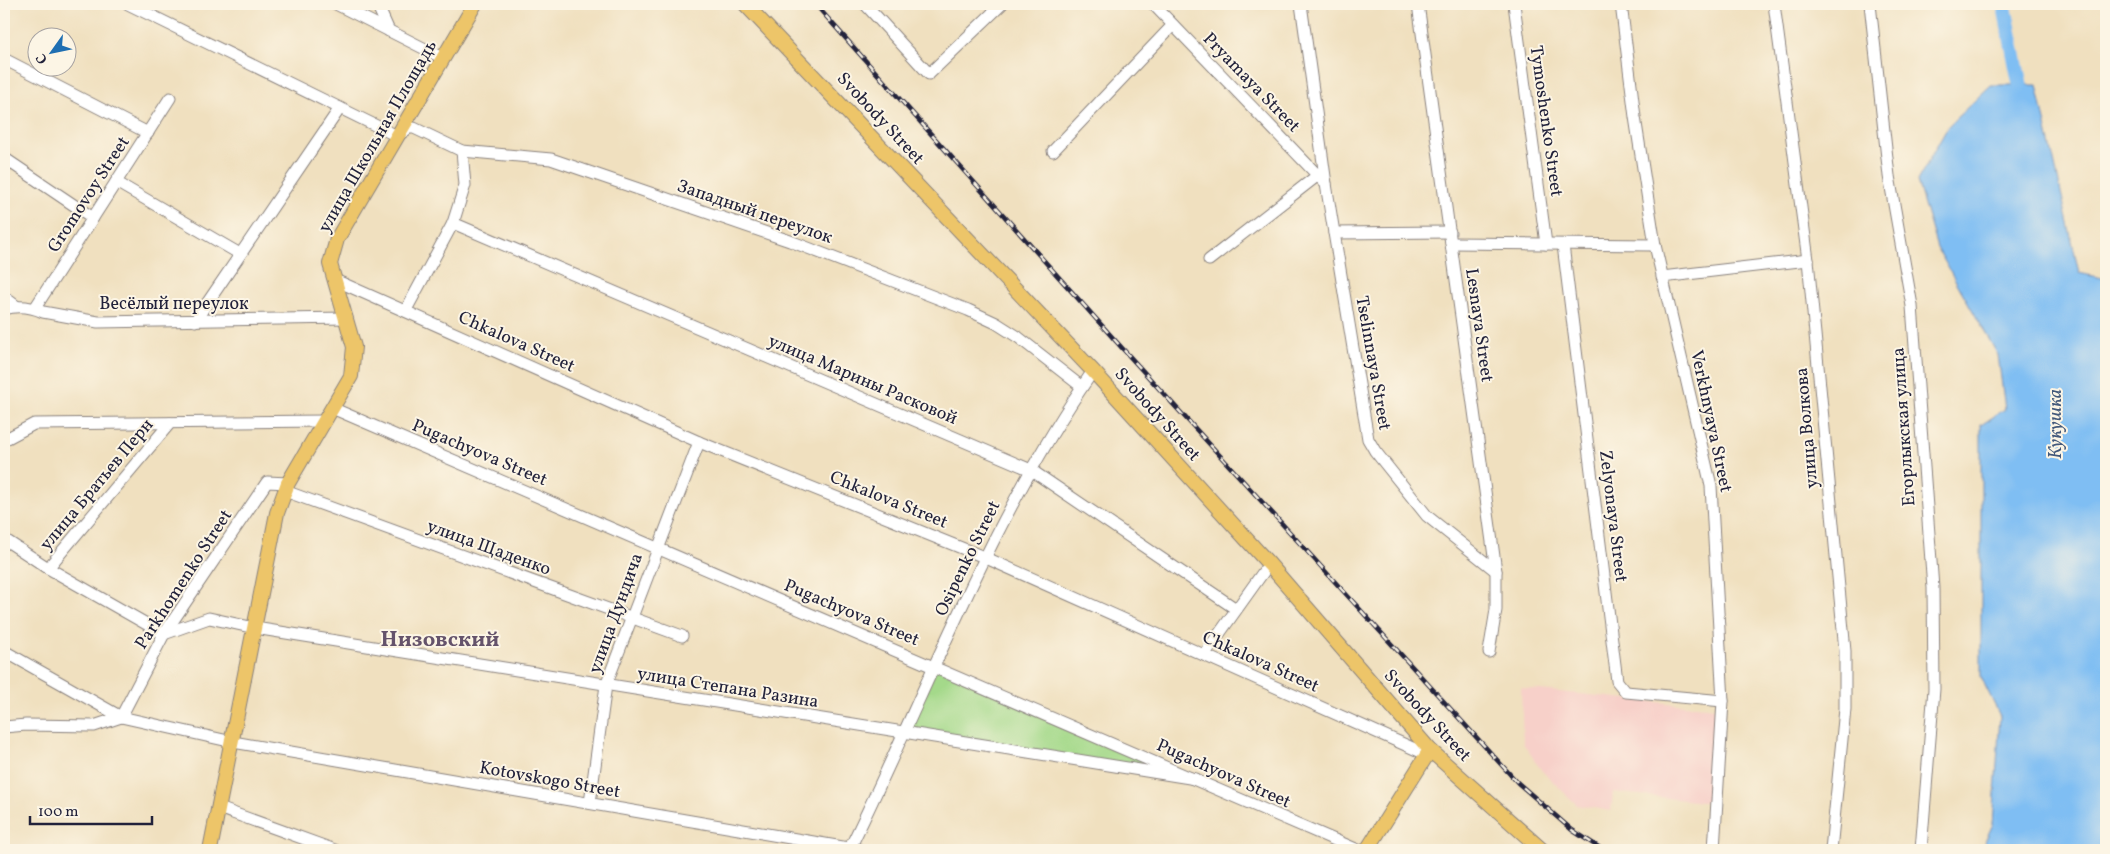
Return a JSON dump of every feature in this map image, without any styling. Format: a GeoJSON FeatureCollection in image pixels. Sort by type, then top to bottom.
{"type":"FeatureCollection","features":[{"type":"Feature","properties":{"kind":"main road","name":"улица Школьная Площадь"},"geometry":{"type":"LineString","coordinates":[[210,850],[277,513],[287,487],[351,376],[354,347],[330,264],[337,239],[474,4]]}},
{"type":"Feature","properties":{"kind":"main road","name":"Svobody Street"},"geometry":{"type":"LineString","coordinates":[[745,4],[1093,371],[1269,564],[1429,752],[1538,849]]}},
{"type":"Feature","properties":{"kind":"main road"},"geometry":{"type":"LineString","coordinates":[[1367,850],[1429,752]]}},
{"type":"Feature","properties":{"kind":"street"},"geometry":{"type":"LineString","coordinates":[[128,4],[397,136]]}},
{"type":"Feature","properties":{"kind":"street"},"geometry":{"type":"LineString","coordinates":[[336,4],[442,58]]}},
{"type":"Feature","properties":{"kind":"street"},"geometry":{"type":"LineString","coordinates":[[377,4],[389,31]]}},
{"type":"Feature","properties":{"kind":"street"},"geometry":{"type":"LineString","coordinates":[[866,4],[930,74],[1002,4]]}},
{"type":"Feature","properties":{"kind":"street","name":"Pryamaya Street"},"geometry":{"type":"LineString","coordinates":[[1153,4],[1323,177]]}},
{"type":"Feature","properties":{"kind":"street","name":"Tselinnaya Street"},"geometry":{"type":"LineString","coordinates":[[1301,4],[1323,177],[1368,439],[1375,451],[1427,516],[1496,571]]}},
{"type":"Feature","properties":{"kind":"street","name":"Lesnaya Street"},"geometry":{"type":"LineString","coordinates":[[1418,4],[1496,571],[1496,610],[1489,652]]}},
{"type":"Feature","properties":{"kind":"street","name":"Tymoshenko Street"},"geometry":{"type":"LineString","coordinates":[[1514,4],[1546,244]]}},
{"type":"Feature","properties":{"kind":"street","name":"Verkhnyaya Street"},"geometry":{"type":"LineString","coordinates":[[1621,4],[1635,117],[1655,245],[1711,486],[1723,701],[1714,850]]}},
{"type":"Feature","properties":{"kind":"street","name":"улица Волкова"},"geometry":{"type":"LineString","coordinates":[[1774,4],[1808,260],[1845,651],[1845,709],[1831,850]]}},
{"type":"Feature","properties":{"kind":"street","name":"Егорлыкская улица"},"geometry":{"type":"LineString","coordinates":[[1870,4],[1889,176],[1912,306],[1933,588],[1934,689],[1921,850]]}},
{"type":"Feature","properties":{"kind":"street"},"geometry":{"type":"LineString","coordinates":[[1053,151],[1173,25]]}},
{"type":"Feature","properties":{"kind":"street"},"geometry":{"type":"LineString","coordinates":[[4,59],[148,133]]}},
{"type":"Feature","properties":{"kind":"street","name":"Gromovoy Street"},"geometry":{"type":"LineString","coordinates":[[35,308],[170,98]]}},
{"type":"Feature","properties":{"kind":"street"},"geometry":{"type":"LineString","coordinates":[[195,321],[340,108]]}},
{"type":"Feature","properties":{"kind":"street","name":"Западный переулок"},"geometry":{"type":"LineString","coordinates":[[397,136],[409,128],[414,128],[462,151],[551,159],[790,240],[968,310],[996,323],[1018,337],[1082,387]]}},
{"type":"Feature","properties":{"kind":"street"},"geometry":{"type":"LineString","coordinates":[[406,310],[453,224],[465,185],[462,151]]}},
{"type":"Feature","properties":{"kind":"street"},"geometry":{"type":"LineString","coordinates":[[4,158],[93,218]]}},
{"type":"Feature","properties":{"kind":"street"},"geometry":{"type":"LineString","coordinates":[[1209,260],[1323,177]]}},
{"type":"Feature","properties":{"kind":"street"},"geometry":{"type":"LineString","coordinates":[[116,182],[240,254]]}},
{"type":"Feature","properties":{"kind":"street","name":"улица Марины Расковой"},"geometry":{"type":"LineString","coordinates":[[453,224],[1031,470],[1236,609]]}},
{"type":"Feature","properties":{"kind":"street"},"geometry":{"type":"LineString","coordinates":[[1334,233],[1563,245],[1655,245]]}},
{"type":"Feature","properties":{"kind":"street","name":"Zelyonaya Street"},"geometry":{"type":"LineString","coordinates":[[1563,245],[1617,681],[1626,692],[1723,701]]}},
{"type":"Feature","properties":{"kind":"street"},"geometry":{"type":"LineString","coordinates":[[1662,277],[1808,260]]}},
{"type":"Feature","properties":{"kind":"street","name":"Chkalova Street"},"geometry":{"type":"LineString","coordinates":[[335,280],[699,442],[984,557],[1429,752]]}},
{"type":"Feature","properties":{"kind":"street"},"geometry":{"type":"LineString","coordinates":[[4,297],[16,306]]}},
{"type":"Feature","properties":{"kind":"street","name":"Весёлый переулок"},"geometry":{"type":"LineString","coordinates":[[4,309],[16,306],[35,308],[43,312],[98,322],[346,318]]}},
{"type":"Feature","properties":{"kind":"street","name":"Osipenko Street"},"geometry":{"type":"LineString","coordinates":[[853,850],[984,557],[1031,470],[1093,371]]}},
{"type":"Feature","properties":{"kind":"street","name":"Pugachyova Street"},"geometry":{"type":"LineString","coordinates":[[332,408],[1358,850]]}},
{"type":"Feature","properties":{"kind":"street","name":"улица Братьев Перн"},"geometry":{"type":"LineString","coordinates":[[4,440],[34,424],[324,421]]}},
{"type":"Feature","properties":{"kind":"street","name":"улица Братьев Перн"},"geometry":{"type":"LineString","coordinates":[[48,568],[170,423]]}},
{"type":"Feature","properties":{"kind":"street","name":"улица Дундича"},"geometry":{"type":"LineString","coordinates":[[590,804],[606,685],[699,442]]}},
{"type":"Feature","properties":{"kind":"street","name":"Parkhomenko Street"},"geometry":{"type":"LineString","coordinates":[[121,717],[164,634],[267,482],[287,487]]}},
{"type":"Feature","properties":{"kind":"street","name":"улица Щаденко"},"geometry":{"type":"LineString","coordinates":[[287,487],[682,636]]}},
{"type":"Feature","properties":{"kind":"street"},"geometry":{"type":"LineString","coordinates":[[4,539],[48,568],[164,634]]}},
{"type":"Feature","properties":{"kind":"street"},"geometry":{"type":"LineString","coordinates":[[1204,655],[1269,564]]}},
{"type":"Feature","properties":{"kind":"street","name":"улица Степана Разина"},"geometry":{"type":"LineString","coordinates":[[164,634],[209,618],[255,628],[1196,779]]}},
{"type":"Feature","properties":{"kind":"street"},"geometry":{"type":"LineString","coordinates":[[4,651],[121,717]]}},
{"type":"Feature","properties":{"kind":"street"},"geometry":{"type":"LineString","coordinates":[[4,727],[26,725],[94,726],[121,717]]}},
{"type":"Feature","properties":{"kind":"street","name":"Kotovskogo Street"},"geometry":{"type":"LineString","coordinates":[[121,717],[233,742],[853,850]]}},
{"type":"Feature","properties":{"kind":"street"},"geometry":{"type":"LineString","coordinates":[[219,808],[335,850]]}},
{"type":"Feature","properties":{"kind":"shaded area"},"geometry":{"type":"Polygon","coordinates":[[[1521,688],[1715,708],[1711,803],[1613,792],[1611,811],[1577,805],[1542,771],[1523,743],[1521,688]]]}},
{"type":"Feature","properties":{"kind":"green space"},"geometry":{"type":"Polygon","coordinates":[[[936,663],[1196,779],[904,733],[936,663]]]}},
{"type":"Feature","properties":{"kind":"water"},"geometry":{"type":"Polygon","coordinates":[[[1991,85],[2037,85],[2079,273],[2106,279],[2106,850],[1981,850],[1993,824],[2000,716],[1981,677],[1981,425],[2005,409],[1998,355],[1937,248],[1917,181],[1949,125],[1991,85]]]}},
{"type":"Feature","properties":{"kind":"waterway","name":"Кукушка"},"geometry":{"type":"LineString","coordinates":[[2004,4],[2024,105]]}},
{"type":"Feature","properties":{"kind":"railway"},"geometry":{"type":"LineString","coordinates":[[815,4],[1122,348],[1518,783],[1572,830],[1603,850]]}},
{"type":"Feature","properties":{"kind":"district","name":"Низовский"},"geometry":{"type":"Point","coordinates":[440,638]}}]}
